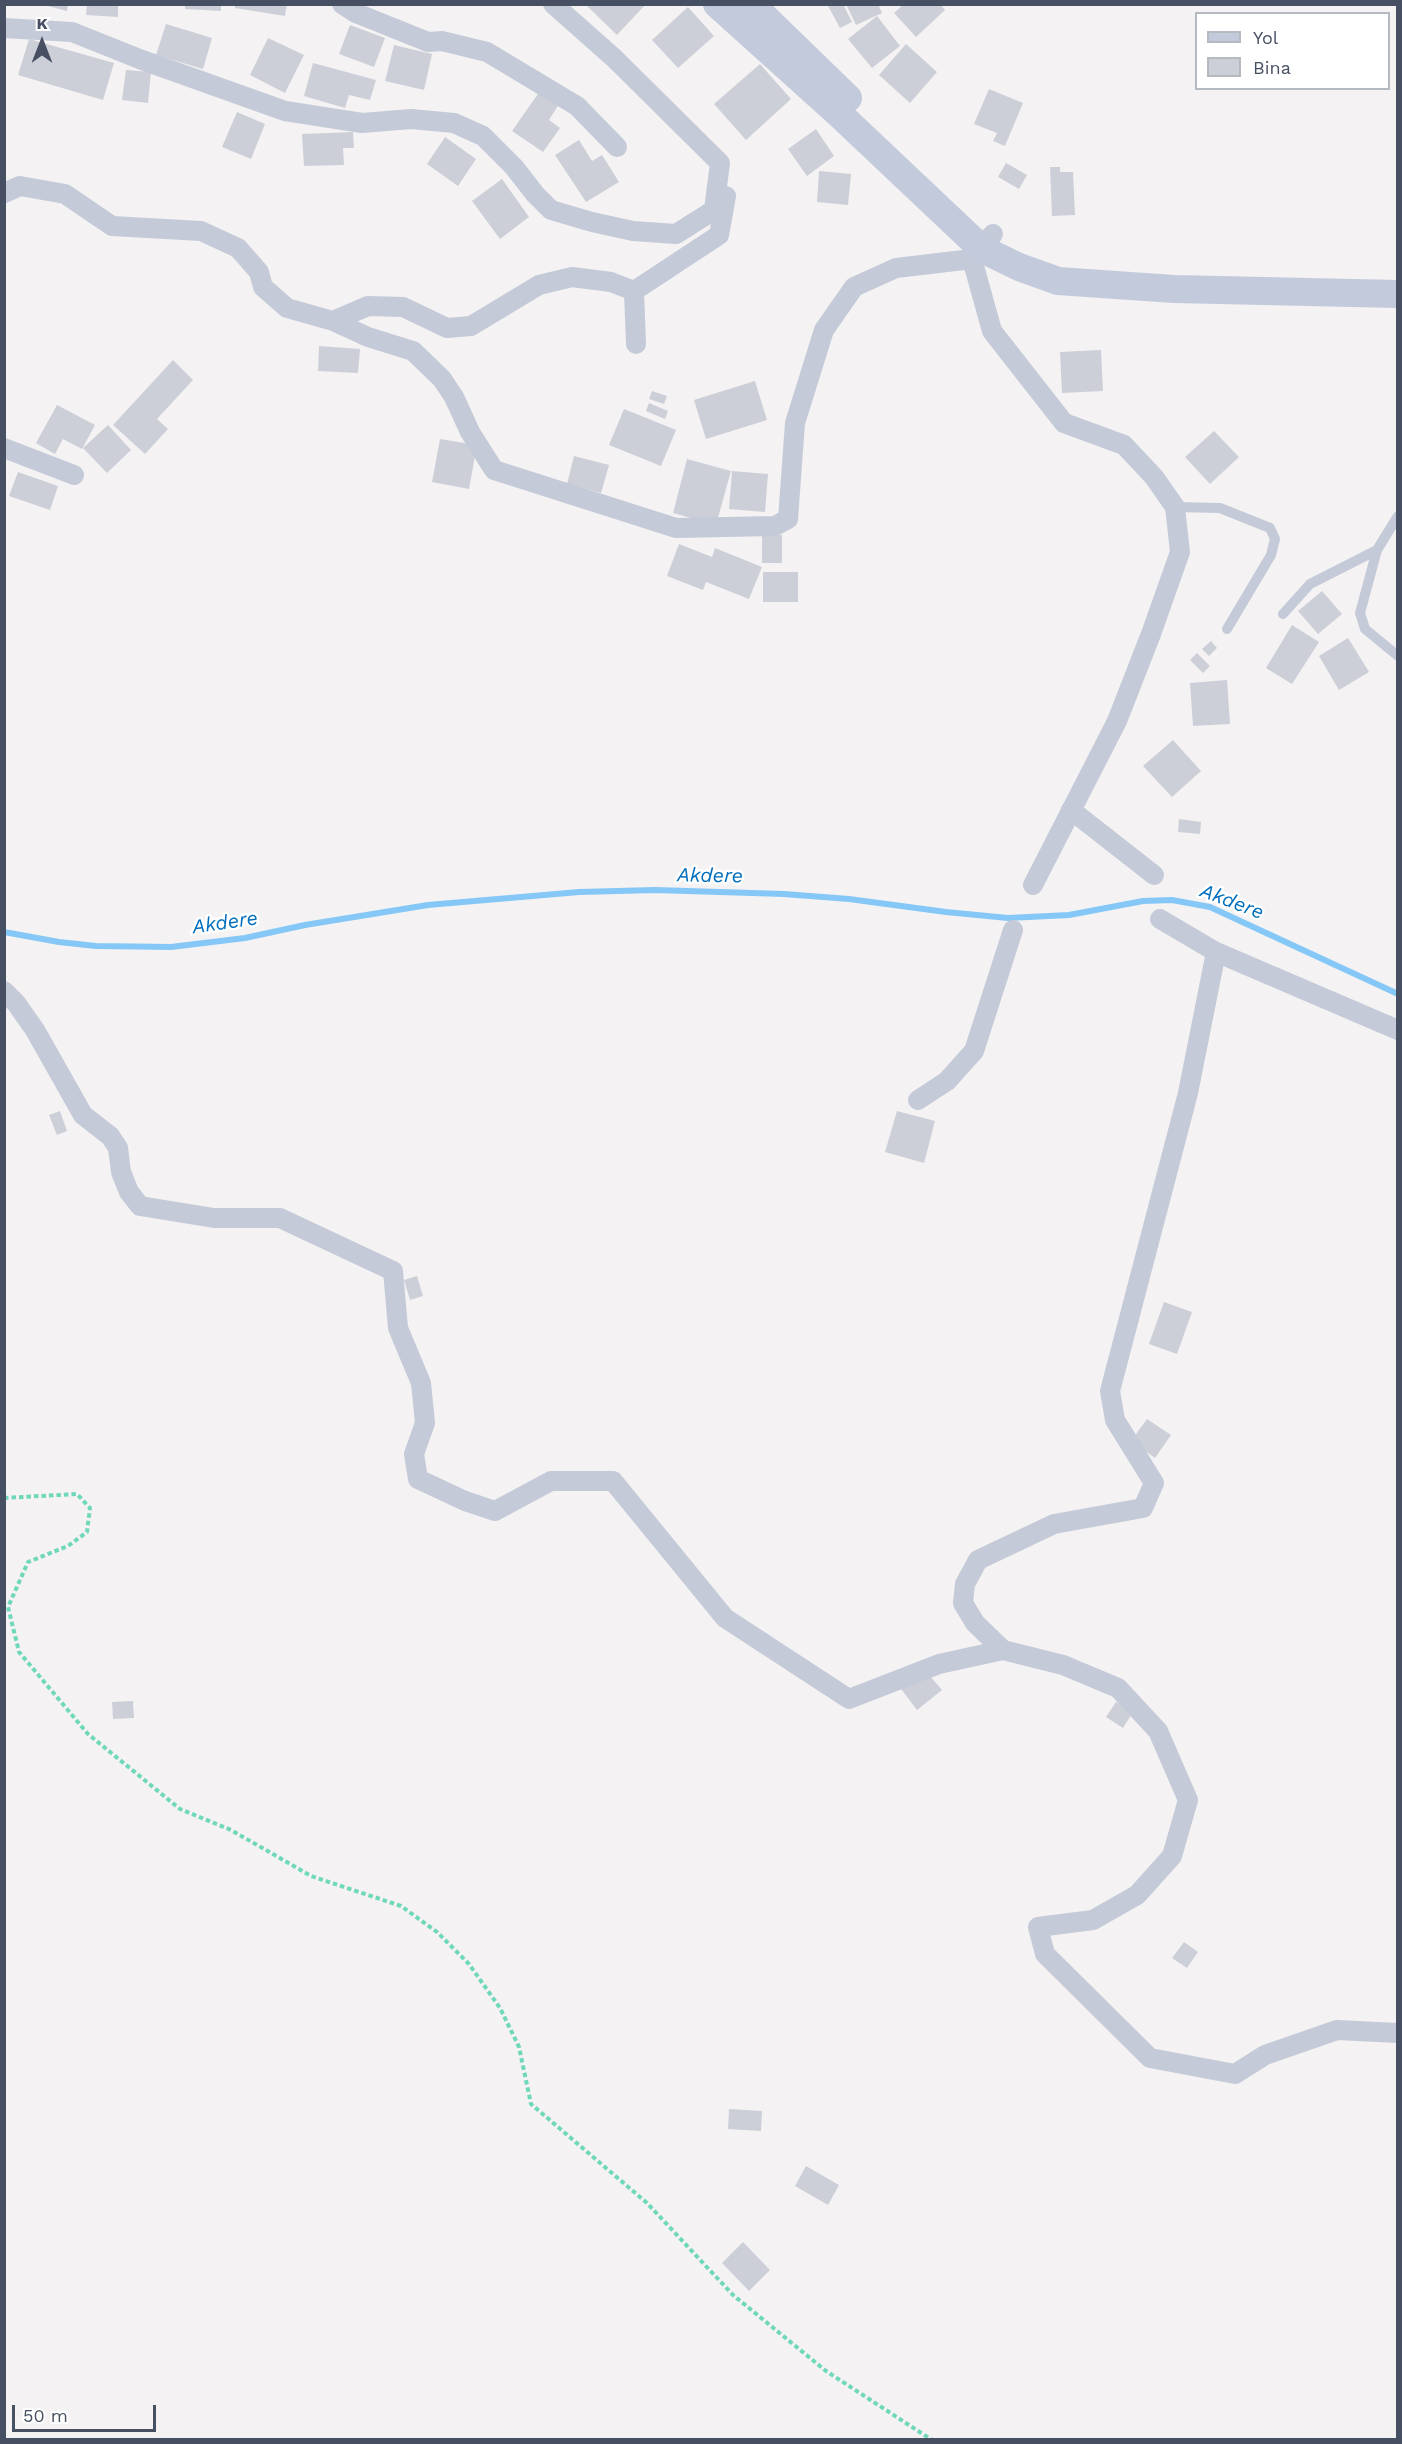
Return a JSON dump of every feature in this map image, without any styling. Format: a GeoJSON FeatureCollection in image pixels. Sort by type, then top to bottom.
{"type":"FeatureCollection","features":[{"type":"Feature","properties":{"kind":"main road"},"geometry":{"type":"LineString","coordinates":[[717,4],[982,247],[1094,275],[1392,294]]}},
{"type":"Feature","properties":{"kind":"main road"},"geometry":{"type":"LineString","coordinates":[[751,4],[982,227],[982,247]]}},
{"type":"Feature","properties":{"kind":"street"},"geometry":{"type":"LineString","coordinates":[[342,4],[356,13],[428,42],[442,41],[487,52],[577,106],[617,147]]}},
{"type":"Feature","properties":{"kind":"street"},"geometry":{"type":"LineString","coordinates":[[553,4],[614,58],[720,163],[727,201],[719,235],[634,291]]}},
{"type":"Feature","properties":{"kind":"street"},"geometry":{"type":"LineString","coordinates":[[4,28],[72,32],[142,60],[285,111],[362,123],[411,119],[454,123],[483,136],[514,167],[551,210],[633,231],[676,234],[714,210],[720,163]]}},
{"type":"Feature","properties":{"kind":"street"},"geometry":{"type":"LineString","coordinates":[[4,193],[20,186],[65,194],[112,226],[201,231],[238,248],[259,272],[263,287],[287,308],[333,321],[368,337],[413,351],[442,379],[454,397],[470,432],[494,470],[676,528],[775,526],[788,519],[795,423],[824,330],[854,287],[896,268],[982,247],[992,331],[1064,423],[1124,445],[1154,477],[1175,507],[1180,552],[1117,721],[1034,885]]}},
{"type":"Feature","properties":{"kind":"street"},"geometry":{"type":"LineString","coordinates":[[333,321],[368,306],[403,308],[447,328],[471,326],[539,285],[572,277],[611,282],[634,291]]}},
{"type":"Feature","properties":{"kind":"street"},"geometry":{"type":"LineString","coordinates":[[634,291],[636,344]]}},
{"type":"Feature","properties":{"kind":"street"},"geometry":{"type":"LineString","coordinates":[[4,448],[74,475]]}},
{"type":"Feature","properties":{"kind":"street"},"geometry":{"type":"LineString","coordinates":[[1071,810],[1154,875]]}},
{"type":"Feature","properties":{"kind":"street"},"geometry":{"type":"LineString","coordinates":[[1160,920],[1216,952],[1398,1030]]}},
{"type":"Feature","properties":{"kind":"street"},"geometry":{"type":"LineString","coordinates":[[918,1100],[947,1081],[974,1051],[1013,930]]}},
{"type":"Feature","properties":{"kind":"street"},"geometry":{"type":"LineString","coordinates":[[1003,1650],[975,1623],[963,1603],[965,1584],[978,1560],[1054,1524],[1143,1508],[1154,1483],[1114,1420],[1110,1391],[1188,1093],[1216,952]]}},
{"type":"Feature","properties":{"kind":"street"},"geometry":{"type":"LineString","coordinates":[[4,992],[16,1003],[34,1030],[83,1115],[110,1136],[118,1148],[121,1172],[129,1192],[140,1206],[214,1218],[280,1218],[393,1271],[398,1328],[421,1383],[425,1423],[414,1454],[418,1479],[465,1501],[495,1511],[552,1481],[613,1481],[724,1618],[849,1699],[939,1664],[1003,1650],[1063,1665],[1118,1688],[1158,1731],[1188,1800],[1172,1856],[1137,1895],[1093,1920],[1038,1927],[1045,1954],[1150,2058],[1235,2074],[1265,2055],[1337,2030],[1398,2033]]}},
{"type":"Feature","properties":{"kind":"lane"},"geometry":{"type":"LineString","coordinates":[[1175,507],[1220,508],[1270,528],[1275,539],[1271,555],[1227,629]]}},
{"type":"Feature","properties":{"kind":"lane"},"geometry":{"type":"LineString","coordinates":[[1398,516],[1377,550],[1360,613],[1365,629],[1398,656]]}},
{"type":"Feature","properties":{"kind":"lane"},"geometry":{"type":"LineString","coordinates":[[1283,614],[1310,584],[1377,550]]}},
{"type":"Feature","properties":{"kind":"path"},"geometry":{"type":"LineString","coordinates":[[4,1498],[77,1494],[90,1508],[87,1532],[68,1546],[28,1563],[8,1608],[19,1652],[88,1734],[180,1809],[231,1830],[311,1876],[401,1906],[437,1932],[469,1964],[500,2008],[519,2047],[531,2104],[647,2203],[733,2295],[826,2371],[932,2439]]}},
{"type":"Feature","properties":{"kind":"building"},"geometry":{"type":"Polygon","coordinates":[[[40,4],[68,4],[67,11],[40,4]]]}},
{"type":"Feature","properties":{"kind":"building"},"geometry":{"type":"Polygon","coordinates":[[[87,4],[118,4],[118,17],[86,15],[87,4]]]}},
{"type":"Feature","properties":{"kind":"building"},"geometry":{"type":"Polygon","coordinates":[[[185,4],[221,4],[221,11],[185,9],[185,4]]]}},
{"type":"Feature","properties":{"kind":"building"},"geometry":{"type":"Polygon","coordinates":[[[235,4],[287,4],[285,16],[235,8],[235,4]]]}},
{"type":"Feature","properties":{"kind":"building"},"geometry":{"type":"Polygon","coordinates":[[[585,4],[646,4],[617,35],[585,4]]]}},
{"type":"Feature","properties":{"kind":"building"},"geometry":{"type":"Polygon","coordinates":[[[827,4],[843,4],[852,22],[840,28],[827,4]]]}},
{"type":"Feature","properties":{"kind":"building"},"geometry":{"type":"Polygon","coordinates":[[[846,4],[878,4],[882,13],[856,25],[846,4]]]}},
{"type":"Feature","properties":{"kind":"building"},"geometry":{"type":"Polygon","coordinates":[[[904,4],[940,4],[945,10],[916,37],[894,13],[904,4]]]}},
{"type":"Feature","properties":{"kind":"building"},"geometry":{"type":"Polygon","coordinates":[[[688,7],[714,36],[678,68],[652,40],[688,7]]]}},
{"type":"Feature","properties":{"kind":"building"},"geometry":{"type":"Polygon","coordinates":[[[877,16],[900,46],[872,68],[848,39],[877,16]]]}},
{"type":"Feature","properties":{"kind":"building"},"geometry":{"type":"Polygon","coordinates":[[[166,24],[212,38],[203,69],[156,55],[166,24]]]}},
{"type":"Feature","properties":{"kind":"building"},"geometry":{"type":"Polygon","coordinates":[[[350,25],[385,38],[374,67],[339,54],[350,25]]]}},
{"type":"Feature","properties":{"kind":"building"},"geometry":{"type":"Polygon","coordinates":[[[268,38],[304,55],[285,93],[250,75],[268,38]]]}},
{"type":"Feature","properties":{"kind":"building"},"geometry":{"type":"Polygon","coordinates":[[[29,39],[114,63],[103,100],[18,75],[29,39]]]}},
{"type":"Feature","properties":{"kind":"building"},"geometry":{"type":"Polygon","coordinates":[[[906,44],[937,72],[910,103],[879,75],[906,44]]]}},
{"type":"Feature","properties":{"kind":"building"},"geometry":{"type":"Polygon","coordinates":[[[394,45],[432,54],[424,90],[385,81],[394,45]]]}},
{"type":"Feature","properties":{"kind":"building"},"geometry":{"type":"Polygon","coordinates":[[[313,63],[376,80],[370,100],[349,95],[345,108],[304,96],[313,63]]]}},
{"type":"Feature","properties":{"kind":"building"},"geometry":{"type":"Polygon","coordinates":[[[760,64],[791,99],[746,140],[714,104],[760,64]]]}},
{"type":"Feature","properties":{"kind":"building"},"geometry":{"type":"Polygon","coordinates":[[[126,70],[151,72],[148,103],[122,100],[126,70]]]}},
{"type":"Feature","properties":{"kind":"building"},"geometry":{"type":"Polygon","coordinates":[[[989,89],[1023,103],[1005,146],[993,141],[997,133],[974,124],[989,89]]]}},
{"type":"Feature","properties":{"kind":"building"},"geometry":{"type":"Polygon","coordinates":[[[540,91],[559,104],[549,120],[560,128],[543,152],[512,131],[540,91]]]}},
{"type":"Feature","properties":{"kind":"building"},"geometry":{"type":"Polygon","coordinates":[[[237,112],[265,124],[251,159],[222,147],[237,112]]]}},
{"type":"Feature","properties":{"kind":"building"},"geometry":{"type":"Polygon","coordinates":[[[816,129],[834,156],[807,176],[788,149],[816,129]]]}},
{"type":"Feature","properties":{"kind":"building"},"geometry":{"type":"Polygon","coordinates":[[[353,132],[354,148],[343,148],[344,165],[304,166],[302,134],[353,132]]]}},
{"type":"Feature","properties":{"kind":"building"},"geometry":{"type":"Polygon","coordinates":[[[445,137],[476,159],[458,186],[427,164],[445,137]]]}},
{"type":"Feature","properties":{"kind":"building"},"geometry":{"type":"Polygon","coordinates":[[[579,140],[592,161],[602,155],[619,182],[586,202],[555,155],[579,140]]]}},
{"type":"Feature","properties":{"kind":"building"},"geometry":{"type":"Polygon","coordinates":[[[1006,163],[1027,175],[1019,189],[998,177],[1006,163]]]}},
{"type":"Feature","properties":{"kind":"building"},"geometry":{"type":"Polygon","coordinates":[[[1050,167],[1060,167],[1060,172],[1073,172],[1075,215],[1052,216],[1050,167]]]}},
{"type":"Feature","properties":{"kind":"building"},"geometry":{"type":"Polygon","coordinates":[[[819,171],[851,174],[848,205],[817,202],[819,171]]]}},
{"type":"Feature","properties":{"kind":"building"},"geometry":{"type":"Polygon","coordinates":[[[502,179],[529,217],[500,239],[472,201],[502,179]]]}},
{"type":"Feature","properties":{"kind":"building"},"geometry":{"type":"Polygon","coordinates":[[[319,346],[360,349],[358,373],[318,371],[319,346]]]}},
{"type":"Feature","properties":{"kind":"building"},"geometry":{"type":"Polygon","coordinates":[[[1101,350],[1103,391],[1062,393],[1060,352],[1101,350]]]}},
{"type":"Feature","properties":{"kind":"building"},"geometry":{"type":"Polygon","coordinates":[[[173,360],[193,380],[157,419],[168,429],[145,454],[113,425],[173,360]]]}},
{"type":"Feature","properties":{"kind":"building"},"geometry":{"type":"Polygon","coordinates":[[[755,381],[767,420],[706,439],[694,400],[755,381]]]}},
{"type":"Feature","properties":{"kind":"building"},"geometry":{"type":"Polygon","coordinates":[[[652,391],[667,396],[664,404],[649,399],[652,391]]]}},
{"type":"Feature","properties":{"kind":"building"},"geometry":{"type":"Polygon","coordinates":[[[649,403],[668,411],[665,419],[646,411],[649,403]]]}},
{"type":"Feature","properties":{"kind":"building"},"geometry":{"type":"Polygon","coordinates":[[[57,405],[95,425],[82,449],[63,439],[55,454],[36,443],[57,405]]]}},
{"type":"Feature","properties":{"kind":"building"},"geometry":{"type":"Polygon","coordinates":[[[624,409],[676,430],[661,466],[609,445],[624,409]]]}},
{"type":"Feature","properties":{"kind":"building"},"geometry":{"type":"Polygon","coordinates":[[[108,425],[131,450],[107,473],[83,448],[108,425]]]}},
{"type":"Feature","properties":{"kind":"building"},"geometry":{"type":"Polygon","coordinates":[[[1214,431],[1239,457],[1210,484],[1185,457],[1214,431]]]}},
{"type":"Feature","properties":{"kind":"building"},"geometry":{"type":"Polygon","coordinates":[[[440,439],[477,445],[469,489],[432,482],[440,439]]]}},
{"type":"Feature","properties":{"kind":"building"},"geometry":{"type":"Polygon","coordinates":[[[574,456],[609,465],[601,493],[567,484],[574,456]]]}},
{"type":"Feature","properties":{"kind":"building"},"geometry":{"type":"Polygon","coordinates":[[[687,459],[731,471],[716,525],[673,513],[687,459]]]}},
{"type":"Feature","properties":{"kind":"building"},"geometry":{"type":"Polygon","coordinates":[[[732,471],[768,474],[765,512],[729,509],[732,471]]]}},
{"type":"Feature","properties":{"kind":"building"},"geometry":{"type":"Polygon","coordinates":[[[18,472],[58,486],[50,510],[9,496],[18,472]]]}},
{"type":"Feature","properties":{"kind":"building"},"geometry":{"type":"Polygon","coordinates":[[[762,535],[782,535],[782,563],[762,563],[762,535]]]}},
{"type":"Feature","properties":{"kind":"building"},"geometry":{"type":"Polygon","coordinates":[[[679,544],[712,557],[715,548],[762,567],[749,599],[706,582],[703,590],[667,576],[679,544]]]}},
{"type":"Feature","properties":{"kind":"building"},"geometry":{"type":"Polygon","coordinates":[[[763,572],[798,572],[798,602],[763,602],[763,572]]]}},
{"type":"Feature","properties":{"kind":"building"},"geometry":{"type":"Polygon","coordinates":[[[1322,591],[1342,614],[1318,634],[1298,611],[1322,591]]]}},
{"type":"Feature","properties":{"kind":"building"},"geometry":{"type":"Polygon","coordinates":[[[1292,625],[1319,642],[1292,684],[1266,668],[1292,625]]]}},
{"type":"Feature","properties":{"kind":"building"},"geometry":{"type":"Polygon","coordinates":[[[1348,638],[1369,672],[1339,690],[1319,656],[1348,638]]]}},
{"type":"Feature","properties":{"kind":"building"},"geometry":{"type":"Polygon","coordinates":[[[1211,641],[1217,648],[1209,656],[1202,649],[1211,641]]]}},
{"type":"Feature","properties":{"kind":"building"},"geometry":{"type":"Polygon","coordinates":[[[1197,653],[1210,666],[1203,673],[1190,660],[1197,653]]]}},
{"type":"Feature","properties":{"kind":"building"},"geometry":{"type":"Polygon","coordinates":[[[1227,680],[1230,724],[1193,726],[1190,683],[1227,680]]]}},
{"type":"Feature","properties":{"kind":"building"},"geometry":{"type":"Polygon","coordinates":[[[1173,740],[1201,771],[1172,797],[1143,766],[1173,740]]]}},
{"type":"Feature","properties":{"kind":"building"},"geometry":{"type":"Polygon","coordinates":[[[1179,819],[1201,822],[1200,834],[1178,832],[1179,819]]]}},
{"type":"Feature","properties":{"kind":"building"},"geometry":{"type":"Polygon","coordinates":[[[60,1111],[67,1131],[57,1135],[49,1115],[60,1111]]]}},
{"type":"Feature","properties":{"kind":"building"},"geometry":{"type":"Polygon","coordinates":[[[897,1111],[935,1121],[924,1163],[885,1152],[897,1111]]]}},
{"type":"Feature","properties":{"kind":"building"},"geometry":{"type":"Polygon","coordinates":[[[417,1276],[423,1296],[410,1300],[404,1280],[417,1276]]]}},
{"type":"Feature","properties":{"kind":"building"},"geometry":{"type":"Polygon","coordinates":[[[1164,1302],[1192,1312],[1177,1354],[1149,1344],[1164,1302]]]}},
{"type":"Feature","properties":{"kind":"building"},"geometry":{"type":"Polygon","coordinates":[[[1147,1419],[1171,1435],[1155,1458],[1131,1441],[1147,1419]]]}},
{"type":"Feature","properties":{"kind":"building"},"geometry":{"type":"Polygon","coordinates":[[[925,1670],[942,1690],[917,1710],[901,1689],[925,1670]]]}},
{"type":"Feature","properties":{"kind":"building"},"geometry":{"type":"Polygon","coordinates":[[[133,1701],[134,1718],[113,1719],[112,1702],[133,1701]]]}},
{"type":"Feature","properties":{"kind":"building"},"geometry":{"type":"Polygon","coordinates":[[[1116,1702],[1133,1712],[1123,1728],[1106,1717],[1116,1702]]]}},
{"type":"Feature","properties":{"kind":"building"},"geometry":{"type":"Polygon","coordinates":[[[1184,1942],[1198,1952],[1187,1968],[1172,1958],[1184,1942]]]}},
{"type":"Feature","properties":{"kind":"building"},"geometry":{"type":"Polygon","coordinates":[[[729,2109],[762,2111],[761,2131],[728,2129],[729,2109]]]}},
{"type":"Feature","properties":{"kind":"building"},"geometry":{"type":"Polygon","coordinates":[[[806,2166],[839,2185],[828,2205],[795,2186],[806,2166]]]}},
{"type":"Feature","properties":{"kind":"building"},"geometry":{"type":"Polygon","coordinates":[[[743,2242],[770,2270],[749,2291],[722,2263],[743,2242]]]}},
{"type":"Feature","properties":{"kind":"waterway","name":"Akdere"},"geometry":{"type":"LineString","coordinates":[[4,932],[96,946],[171,947],[245,938],[305,925],[428,905],[579,892],[655,890],[784,894],[849,899],[1008,918],[1069,915],[1143,901],[1172,900],[1210,907],[1398,994]]}}]}
